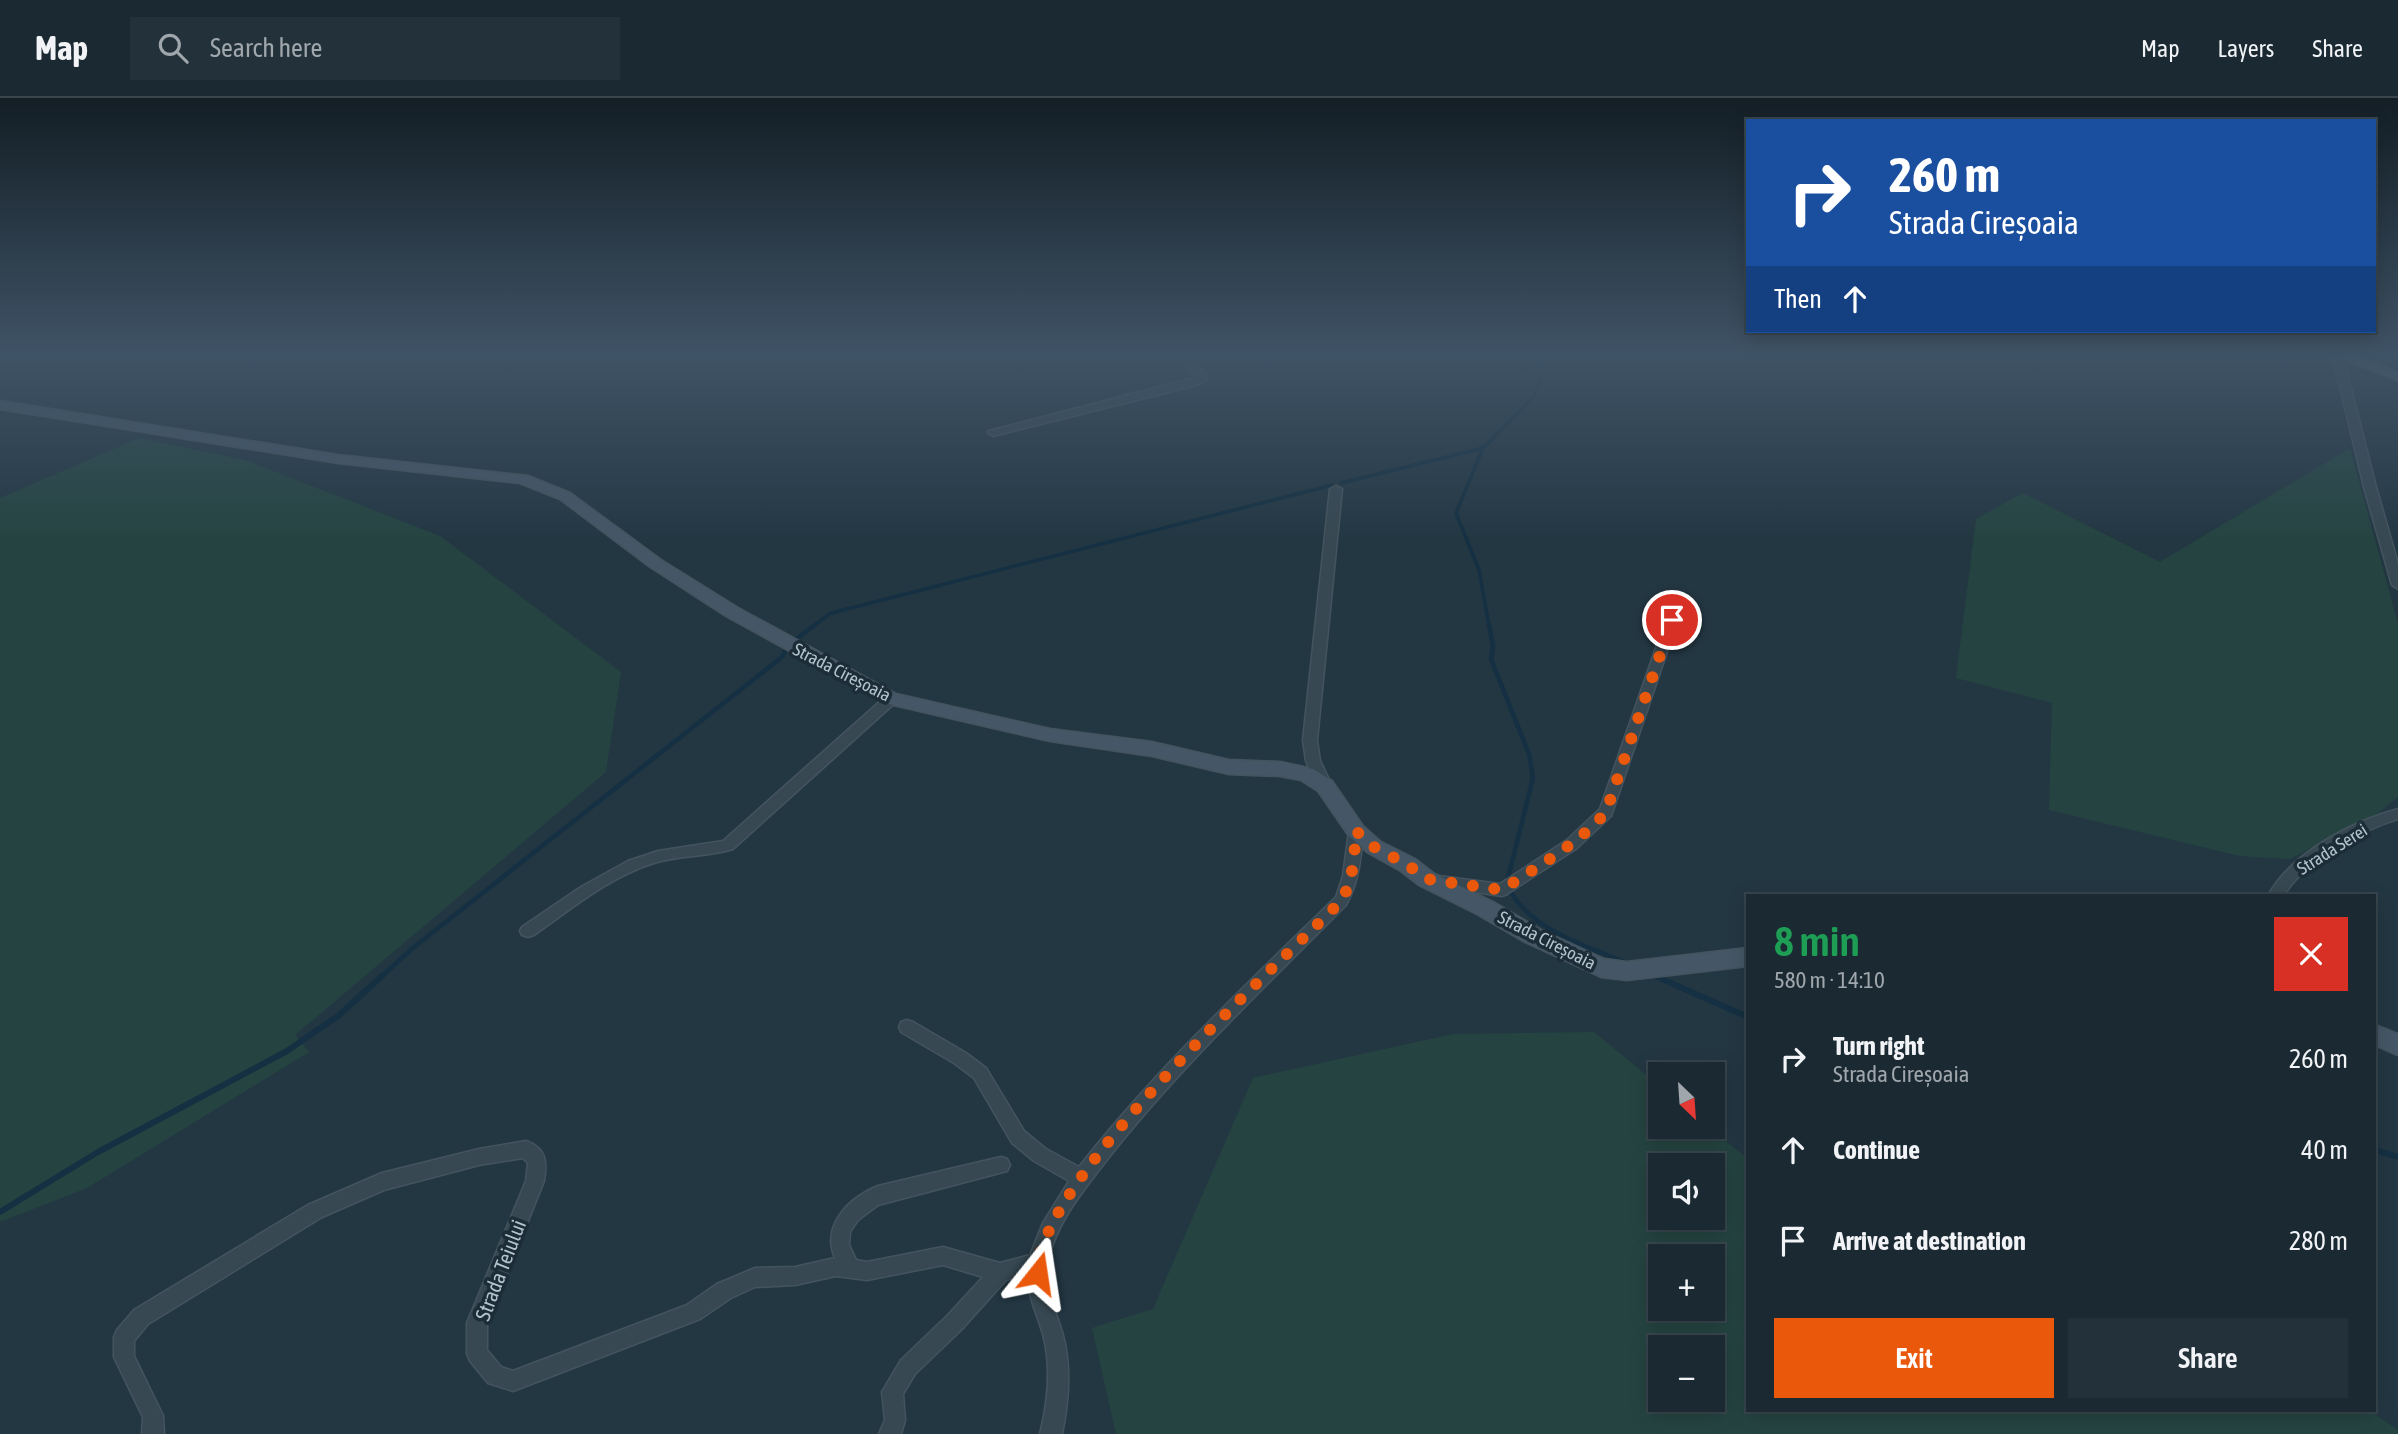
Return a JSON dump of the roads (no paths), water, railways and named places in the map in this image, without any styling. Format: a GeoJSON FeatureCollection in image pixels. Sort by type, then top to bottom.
{"type":"FeatureCollection","features":[{"type":"Feature","properties":{"kind":"street","name":"Strada Cireșoaia"},"geometry":{"type":"LineString","coordinates":[[46,415],[338,459],[523,479],[565,496],[655,563],[732,612],[891,699],[1050,735],[1152,749],[1229,767],[1280,769],[1306,774],[1325,786],[1356,831],[1374,847],[1408,865],[1426,879],[1485,908],[1533,936],[1601,968],[1627,971],[1746,957]]}},
{"type":"Feature","properties":{"kind":"street"},"geometry":{"type":"LineString","coordinates":[[993,433],[1064,415]]}},
{"type":"Feature","properties":{"kind":"street"},"geometry":{"type":"LineString","coordinates":[[2352,415],[2398,584]]}},
{"type":"Feature","properties":{"kind":"street"},"geometry":{"type":"LineString","coordinates":[[1325,786],[1312,761],[1310,740],[1336,489]]}},
{"type":"Feature","properties":{"kind":"street"},"geometry":{"type":"LineString","coordinates":[[1426,879],[1502,890],[1593,827],[1606,812],[1680,596]]}},
{"type":"Feature","properties":{"kind":"street"},"geometry":{"type":"LineString","coordinates":[[528,931],[580,896],[648,859],[706,853],[728,845],[891,699]]}},
{"type":"Feature","properties":{"kind":"street","name":"Strada Serei"},"geometry":{"type":"LineString","coordinates":[[2277,894],[2283,881],[2337,842],[2370,824],[2398,814]]}},
{"type":"Feature","properties":{"kind":"street"},"geometry":{"type":"LineString","coordinates":[[1051,1434],[1058,1388],[1056,1356],[1038,1282],[1038,1263],[1052,1226],[1081,1178],[1119,1130],[1203,1035],[1341,901],[1348,890],[1356,831]]}},
{"type":"Feature","properties":{"kind":"street"},"geometry":{"type":"LineString","coordinates":[[906,1027],[960,1058],[980,1073],[1018,1137],[1040,1155],[1081,1178]]}},
{"type":"Feature","properties":{"kind":"street"},"geometry":{"type":"LineString","coordinates":[[2376,1035],[2398,1045]]}},
{"type":"Feature","properties":{"kind":"street","name":"Strada Teiului"},"geometry":{"type":"LineString","coordinates":[[153,1434],[153,1416],[124,1357],[124,1337],[141,1317],[315,1211],[382,1182],[479,1157],[526,1149],[538,1160],[535,1181],[477,1323],[477,1354],[495,1376],[513,1381],[694,1312],[724,1291],[755,1278],[795,1276],[836,1267],[867,1271],[943,1256],[1000,1272],[1038,1263]]}},
{"type":"Feature","properties":{"kind":"street"},"geometry":{"type":"LineString","coordinates":[[850,1269],[839,1241],[841,1228],[863,1203],[878,1195],[1001,1165]]}},
{"type":"Feature","properties":{"kind":"street"},"geometry":{"type":"LineString","coordinates":[[890,1434],[895,1420],[892,1392],[908,1367],[955,1322],[1000,1272]]}},
{"type":"Feature","properties":{"kind":"waterway"},"geometry":{"type":"LineString","coordinates":[[1483,448],[1516,415]]}},
{"type":"Feature","properties":{"kind":"waterway"},"geometry":{"type":"LineString","coordinates":[[1341,483],[1483,448]]}},
{"type":"Feature","properties":{"kind":"waterway"},"geometry":{"type":"LineString","coordinates":[[1483,448],[1456,513],[1479,570],[1489,626]]}},
{"type":"Feature","properties":{"kind":"waterway"},"geometry":{"type":"LineString","coordinates":[[814,626],[829,614],[839,611],[1332,485]]}},
{"type":"Feature","properties":{"kind":"waterway"},"geometry":{"type":"LineString","coordinates":[[794,641],[816,624]]}},
{"type":"Feature","properties":{"kind":"waterway"},"geometry":{"type":"LineString","coordinates":[[1489,624],[1493,647],[1491,659],[1529,754],[1533,778],[1508,878]]}},
{"type":"Feature","properties":{"kind":"waterway"},"geometry":{"type":"LineString","coordinates":[[380,978],[414,947],[782,657],[786,649]]}},
{"type":"Feature","properties":{"kind":"waterway"},"geometry":{"type":"LineString","coordinates":[[1511,892],[1521,906],[1547,927],[1626,963]]}},
{"type":"Feature","properties":{"kind":"waterway"},"geometry":{"type":"LineString","coordinates":[[1650,974],[1659,978]]}},
{"type":"Feature","properties":{"kind":"waterway"},"geometry":{"type":"LineString","coordinates":[[0,1212],[98,1152],[287,1051],[338,1016],[382,976]]}},
{"type":"Feature","properties":{"kind":"waterway"},"geometry":{"type":"LineString","coordinates":[[1655,976],[1746,1016]]}},
{"type":"Feature","properties":{"kind":"waterway"},"geometry":{"type":"LineString","coordinates":[[2376,1150],[2398,1157]]}}]}
